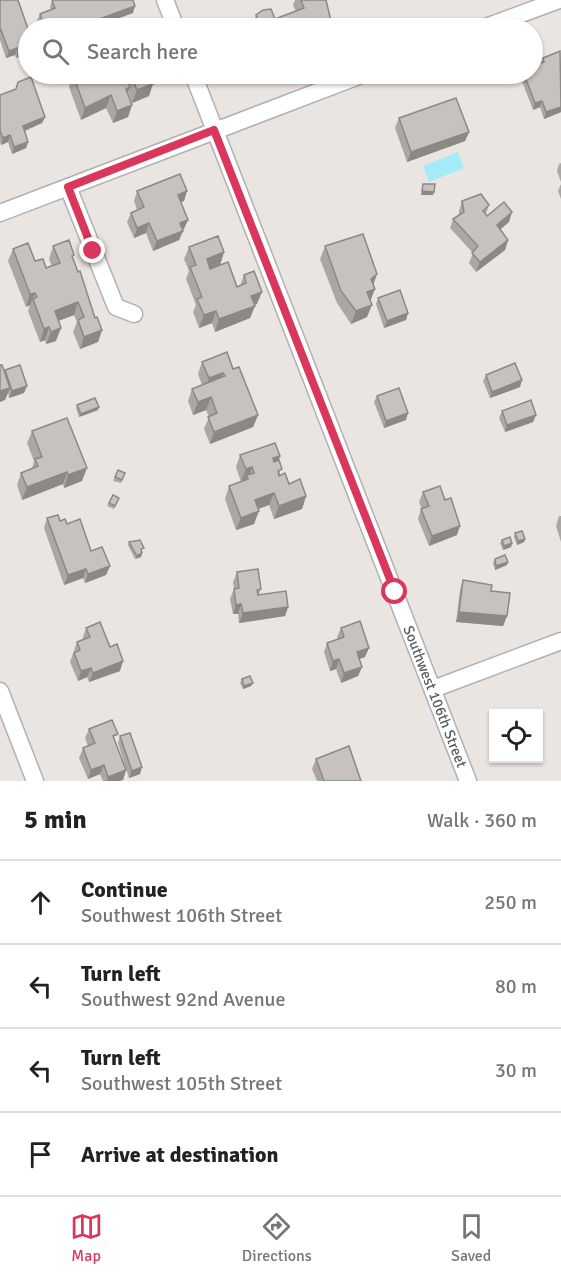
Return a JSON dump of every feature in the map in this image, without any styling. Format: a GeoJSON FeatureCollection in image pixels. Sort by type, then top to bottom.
{"type":"FeatureCollection","features":[{"type":"Feature","properties":{"kind":"street"},"geometry":{"type":"LineString","coordinates":[[165,0],[172,18]]}},
{"type":"Feature","properties":{"kind":"street"},"geometry":{"type":"LineString","coordinates":[[510,18],[559,0]]}},
{"type":"Feature","properties":{"kind":"street","name":"Southwest 106th Street"},"geometry":{"type":"LineString","coordinates":[[197,84],[468,781]]}},
{"type":"Feature","properties":{"kind":"street"},"geometry":{"type":"LineString","coordinates":[[0,213],[337,84]]}},
{"type":"Feature","properties":{"kind":"street"},"geometry":{"type":"LineString","coordinates":[[68,187],[116,307],[134,314]]}},
{"type":"Feature","properties":{"kind":"street"},"geometry":{"type":"LineString","coordinates":[[433,689],[561,641]]}},
{"type":"Feature","properties":{"kind":"street"},"geometry":{"type":"LineString","coordinates":[[0,691],[36,781]]}},
{"type":"Feature","properties":{"kind":"water"},"geometry":{"type":"Polygon","coordinates":[[[458,152],[464,168],[429,182],[423,166],[458,152]]]}},
{"type":"Feature","properties":{"kind":"building"},"geometry":{"type":"Polygon","coordinates":[[[0,0],[18,0],[24,18],[18,18],[18,52],[17,48],[9,51],[0,31],[0,0]]]}},
{"type":"Feature","properties":{"kind":"building"},"geometry":{"type":"Polygon","coordinates":[[[52,0],[133,0],[135,6],[102,18],[41,18],[40,14],[55,8],[52,0]]]}},
{"type":"Feature","properties":{"kind":"building"},"geometry":{"type":"Polygon","coordinates":[[[301,0],[326,0],[330,18],[278,18],[304,8],[301,0]]]}},
{"type":"Feature","properties":{"kind":"building"},"geometry":{"type":"Polygon","coordinates":[[[271,9],[275,18],[257,18],[256,15],[263,10],[271,9]]]}},
{"type":"Feature","properties":{"kind":"building"},"geometry":{"type":"Polygon","coordinates":[[[560,51],[561,107],[546,112],[542,101],[535,103],[528,84],[543,84],[543,58],[560,51]]]}},
{"type":"Feature","properties":{"kind":"building"},"geometry":{"type":"Polygon","coordinates":[[[18,82],[18,84],[33,84],[45,117],[23,126],[28,142],[14,147],[10,135],[3,138],[0,131],[0,95],[16,89],[18,82]]]}},
{"type":"Feature","properties":{"kind":"building"},"geometry":{"type":"Polygon","coordinates":[[[76,84],[129,84],[130,87],[126,89],[132,105],[117,111],[111,95],[85,108],[76,84]]]}},
{"type":"Feature","properties":{"kind":"building"},"geometry":{"type":"Polygon","coordinates":[[[134,84],[153,84],[137,90],[134,84]]]}},
{"type":"Feature","properties":{"kind":"building"},"geometry":{"type":"Polygon","coordinates":[[[456,98],[469,132],[411,152],[399,118],[456,98]]]}},
{"type":"Feature","properties":{"kind":"building"},"geometry":{"type":"Polygon","coordinates":[[[180,174],[187,191],[178,195],[188,220],[180,223],[183,231],[157,241],[149,223],[137,228],[131,213],[144,207],[137,191],[180,174]]]}},
{"type":"Feature","properties":{"kind":"building"},"geometry":{"type":"Polygon","coordinates":[[[423,184],[435,184],[434,192],[422,191],[423,184]]]}},
{"type":"Feature","properties":{"kind":"building"},"geometry":{"type":"Polygon","coordinates":[[[481,194],[489,205],[483,211],[487,216],[504,202],[512,212],[497,225],[508,240],[480,262],[472,253],[478,246],[453,219],[464,212],[462,201],[481,194]]]}},
{"type":"Feature","properties":{"kind":"building"},"geometry":{"type":"Polygon","coordinates":[[[363,234],[377,274],[371,279],[375,289],[367,292],[372,305],[356,311],[341,291],[325,246],[363,234]]]}},
{"type":"Feature","properties":{"kind":"building"},"geometry":{"type":"Polygon","coordinates":[[[218,236],[224,252],[207,259],[210,269],[228,262],[237,287],[246,283],[244,275],[254,271],[262,292],[251,296],[255,306],[219,319],[216,311],[204,315],[197,299],[202,297],[190,267],[196,265],[189,247],[218,236]]]}},
{"type":"Feature","properties":{"kind":"building"},"geometry":{"type":"Polygon","coordinates":[[[69,240],[74,255],[72,256],[78,272],[80,271],[95,318],[97,317],[102,330],[84,337],[78,320],[84,317],[78,302],[55,311],[61,328],[51,332],[49,327],[44,329],[33,299],[37,297],[35,293],[30,294],[13,249],[28,243],[35,261],[43,259],[46,268],[60,263],[53,246],[69,240]]]}},
{"type":"Feature","properties":{"kind":"building"},"geometry":{"type":"Polygon","coordinates":[[[400,290],[408,313],[387,321],[378,298],[400,290]]]}},
{"type":"Feature","properties":{"kind":"building"},"geometry":{"type":"Polygon","coordinates":[[[227,352],[233,369],[239,367],[258,415],[214,432],[208,417],[217,413],[211,397],[198,402],[192,389],[225,376],[223,373],[209,378],[202,362],[227,352]]]}},
{"type":"Feature","properties":{"kind":"building"},"geometry":{"type":"Polygon","coordinates":[[[515,363],[522,380],[492,392],[486,375],[515,363]]]}},
{"type":"Feature","properties":{"kind":"building"},"geometry":{"type":"Polygon","coordinates":[[[0,365],[2,365],[10,388],[0,391],[0,365]]]}},
{"type":"Feature","properties":{"kind":"building"},"geometry":{"type":"Polygon","coordinates":[[[20,365],[27,386],[12,391],[5,370],[20,365]]]}},
{"type":"Feature","properties":{"kind":"building"},"geometry":{"type":"Polygon","coordinates":[[[399,388],[408,413],[386,421],[377,396],[399,388]]]}},
{"type":"Feature","properties":{"kind":"building"},"geometry":{"type":"Polygon","coordinates":[[[95,398],[99,407],[81,414],[77,405],[95,398]]]}},
{"type":"Feature","properties":{"kind":"building"},"geometry":{"type":"Polygon","coordinates":[[[531,400],[536,415],[507,425],[502,411],[531,400]]]}},
{"type":"Feature","properties":{"kind":"building"},"geometry":{"type":"Polygon","coordinates":[[[67,418],[87,468],[68,475],[67,472],[27,487],[21,473],[38,466],[35,459],[42,457],[32,431],[67,418]]]}},
{"type":"Feature","properties":{"kind":"building"},"geometry":{"type":"Polygon","coordinates":[[[275,443],[280,456],[273,458],[274,462],[279,460],[282,469],[278,471],[279,476],[285,473],[289,484],[300,479],[306,496],[279,506],[274,493],[255,500],[259,511],[241,518],[229,486],[248,479],[247,475],[254,473],[252,467],[246,469],[240,455],[275,443]]]}},
{"type":"Feature","properties":{"kind":"building"},"geometry":{"type":"Polygon","coordinates":[[[118,470],[125,473],[122,480],[115,477],[118,470]]]}},
{"type":"Feature","properties":{"kind":"building"},"geometry":{"type":"Polygon","coordinates":[[[440,486],[445,500],[451,498],[460,526],[432,536],[421,509],[429,506],[423,492],[440,486]]]}},
{"type":"Feature","properties":{"kind":"building"},"geometry":{"type":"Polygon","coordinates":[[[113,495],[119,498],[115,506],[109,503],[113,495]]]}},
{"type":"Feature","properties":{"kind":"building"},"geometry":{"type":"Polygon","coordinates":[[[58,515],[60,521],[65,519],[67,524],[80,519],[91,551],[102,547],[110,566],[88,574],[86,569],[68,575],[47,518],[58,515]]]}},
{"type":"Feature","properties":{"kind":"building"},"geometry":{"type":"Polygon","coordinates":[[[522,531],[525,539],[518,541],[515,533],[522,531]]]}},
{"type":"Feature","properties":{"kind":"building"},"geometry":{"type":"Polygon","coordinates":[[[510,537],[512,543],[504,546],[502,540],[510,537]]]}},
{"type":"Feature","properties":{"kind":"building"},"geometry":{"type":"Polygon","coordinates":[[[140,540],[144,548],[137,556],[129,542],[140,540]]]}},
{"type":"Feature","properties":{"kind":"building"},"geometry":{"type":"Polygon","coordinates":[[[505,555],[508,562],[496,566],[495,559],[505,555]]]}},
{"type":"Feature","properties":{"kind":"building"},"geometry":{"type":"Polygon","coordinates":[[[258,569],[261,589],[257,590],[258,595],[286,591],[288,607],[243,613],[241,604],[236,605],[234,589],[239,588],[237,572],[258,569]]]}},
{"type":"Feature","properties":{"kind":"building"},"geometry":{"type":"Polygon","coordinates":[[[463,580],[492,585],[491,591],[510,593],[507,616],[459,612],[463,580]]]}},
{"type":"Feature","properties":{"kind":"building"},"geometry":{"type":"Polygon","coordinates":[[[360,621],[369,648],[357,652],[362,667],[344,673],[339,659],[333,661],[327,643],[344,637],[341,628],[360,621]]]}},
{"type":"Feature","properties":{"kind":"building"},"geometry":{"type":"Polygon","coordinates":[[[100,622],[110,647],[117,644],[123,661],[93,673],[91,668],[81,671],[74,653],[80,650],[77,642],[90,637],[86,628],[100,622]]]}},
{"type":"Feature","properties":{"kind":"building"},"geometry":{"type":"Polygon","coordinates":[[[250,676],[253,683],[244,686],[242,679],[250,676]]]}},
{"type":"Feature","properties":{"kind":"building"},"geometry":{"type":"Polygon","coordinates":[[[112,720],[118,734],[113,736],[126,770],[108,777],[104,765],[91,770],[83,748],[95,743],[89,729],[112,720]]]}},
{"type":"Feature","properties":{"kind":"building"},"geometry":{"type":"Polygon","coordinates":[[[130,733],[142,767],[132,771],[120,736],[130,733]]]}},
{"type":"Feature","properties":{"kind":"building"},"geometry":{"type":"Polygon","coordinates":[[[349,746],[361,781],[324,781],[316,759],[349,746]]]}},
{"type":"Feature","properties":{"kind":"route"},"geometry":{"type":"LineString","coordinates":[[93,251],[68,187],[214,130],[395,592]]}}]}
